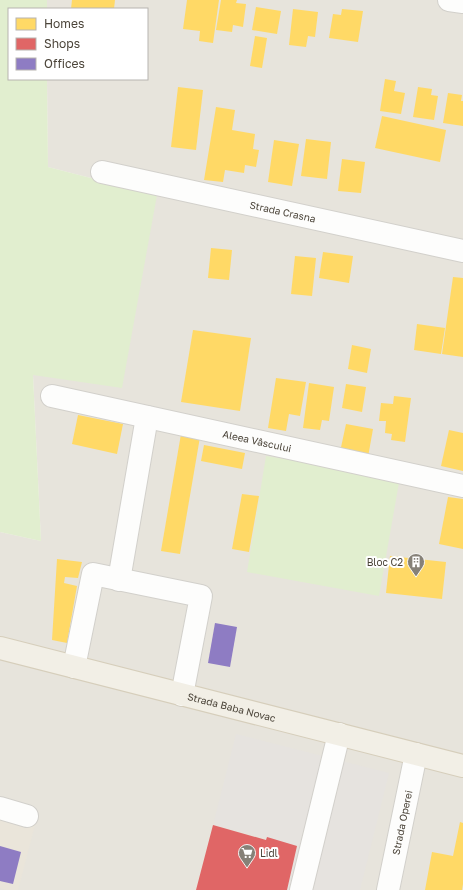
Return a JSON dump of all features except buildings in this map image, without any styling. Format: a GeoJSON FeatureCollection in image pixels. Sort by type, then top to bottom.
{"type":"FeatureCollection","features":[{"type":"Feature","properties":{"kind":"main road","name":"Strada Baba Novac"},"geometry":{"type":"LineString","coordinates":[[0,648],[463,766]]}},
{"type":"Feature","properties":{"kind":"street"},"geometry":{"type":"LineString","coordinates":[[449,0],[463,2]]}},
{"type":"Feature","properties":{"kind":"street","name":"Strada Crasna"},"geometry":{"type":"LineString","coordinates":[[102,172],[463,251]]}},
{"type":"Feature","properties":{"kind":"street","name":"Aleea Vâscului"},"geometry":{"type":"LineString","coordinates":[[52,396],[463,486]]}},
{"type":"Feature","properties":{"kind":"street"},"geometry":{"type":"LineString","coordinates":[[119,580],[147,417]]}},
{"type":"Feature","properties":{"kind":"street"},"geometry":{"type":"LineString","coordinates":[[74,667],[93,574],[202,596],[182,694]]}},
{"type":"Feature","properties":{"kind":"street"},"geometry":{"type":"LineString","coordinates":[[301,890],[339,734]]}},
{"type":"Feature","properties":{"kind":"street","name":"Strada Operei"},"geometry":{"type":"LineString","coordinates":[[388,890],[416,754]]}},
{"type":"Feature","properties":{"kind":"street"},"geometry":{"type":"LineString","coordinates":[[0,808],[27,816]]}},
{"type":"Feature","properties":{"kind":"shaded area"},"geometry":{"type":"Polygon","coordinates":[[[47,0],[463,0],[463,890],[0,890],[0,532],[41,541],[33,375],[157,195],[48,167],[47,80],[148,80],[148,8],[47,8],[47,0]]]}},
{"type":"Feature","properties":{"kind":"shaded area"},"geometry":{"type":"Polygon","coordinates":[[[236,734],[389,773],[360,890],[286,890],[297,846],[213,825],[236,734]]]}},
{"type":"Feature","properties":{"kind":"shaded area"},"geometry":{"type":"Polygon","coordinates":[[[0,816],[35,825],[18,890],[6,890],[0,888],[0,816]]]}},
{"type":"Feature","properties":{"kind":"green space"},"geometry":{"type":"Polygon","coordinates":[[[0,0],[47,0],[47,8],[8,8],[8,80],[47,80],[48,167],[157,195],[122,388],[33,375],[41,541],[0,532],[0,0]]]}},
{"type":"Feature","properties":{"kind":"green space"},"geometry":{"type":"Polygon","coordinates":[[[266,456],[400,477],[379,596],[247,572],[266,456]]]}},
{"type":"Feature","properties":{"kind":"place","name":"Bloc C2"},"geometry":{"type":"Point","coordinates":[416,577]}},
{"type":"Feature","properties":{"kind":"place","name":"Lidl"},"geometry":{"type":"Point","coordinates":[247,868]}}]}
